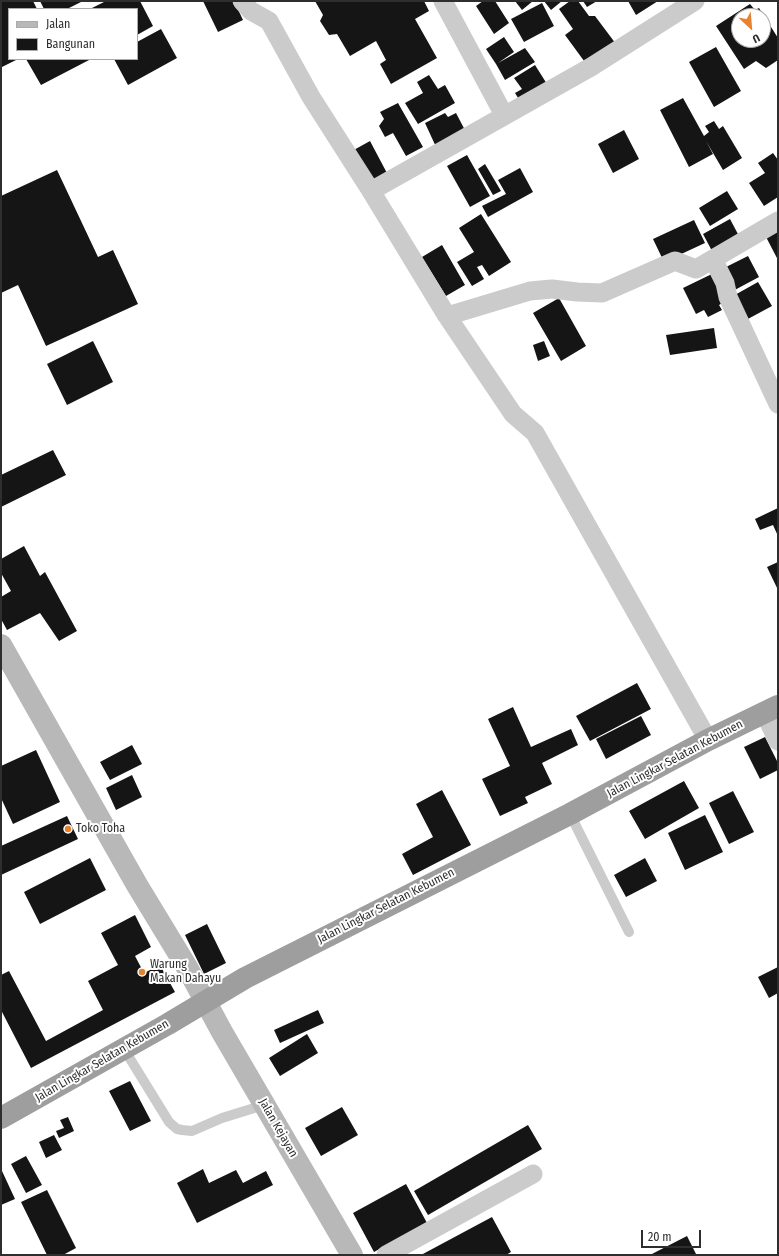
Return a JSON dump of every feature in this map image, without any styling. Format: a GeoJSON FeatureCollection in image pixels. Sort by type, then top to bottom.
{"type":"FeatureCollection","features":[{"type":"Feature","properties":{"kind":"highway","name":"Jalan Lingkar Selatan Kebumen"},"geometry":{"type":"LineString","coordinates":[[1,1118],[245,978],[570,814],[708,740],[771,709]]}},
{"type":"Feature","properties":{"kind":"main road","name":"Jalan Kejayan"},"geometry":{"type":"LineString","coordinates":[[1,645],[137,885],[188,969],[264,1105],[352,1255]]}},
{"type":"Feature","properties":{"kind":"street"},"geometry":{"type":"LineString","coordinates":[[242,1],[251,11],[269,21],[311,97],[371,190],[447,316],[513,414],[536,433],[708,740]]}},
{"type":"Feature","properties":{"kind":"street"},"geometry":{"type":"LineString","coordinates":[[443,1],[504,115]]}},
{"type":"Feature","properties":{"kind":"street"},"geometry":{"type":"LineString","coordinates":[[371,190],[590,67],[695,1]]}},
{"type":"Feature","properties":{"kind":"street"},"geometry":{"type":"LineString","coordinates":[[447,316],[530,291],[552,289],[602,293],[675,261],[696,269],[778,221]]}},
{"type":"Feature","properties":{"kind":"street"},"geometry":{"type":"LineString","coordinates":[[713,259],[725,283],[727,294],[737,318],[778,404]]}},
{"type":"Feature","properties":{"kind":"street"},"geometry":{"type":"LineString","coordinates":[[771,709],[778,741]]}},
{"type":"Feature","properties":{"kind":"street"},"geometry":{"type":"LineString","coordinates":[[386,1255],[533,1174]]}},
{"type":"Feature","properties":{"kind":"lane"},"geometry":{"type":"LineString","coordinates":[[570,814],[629,932]]}},
{"type":"Feature","properties":{"kind":"lane"},"geometry":{"type":"LineString","coordinates":[[124,1048],[169,1122],[177,1129],[192,1131],[222,1118],[264,1105]]}},
{"type":"Feature","properties":{"kind":"building"},"geometry":{"type":"Polygon","coordinates":[[[1,1],[33,1],[36,8],[8,8],[8,60],[16,60],[2,67],[1,1]]]}},
{"type":"Feature","properties":{"kind":"building"},"geometry":{"type":"Polygon","coordinates":[[[40,1],[83,1],[69,8],[44,8],[40,1]]]}},
{"type":"Feature","properties":{"kind":"building"},"geometry":{"type":"Polygon","coordinates":[[[106,1],[140,1],[153,26],[138,34],[138,8],[92,8],[106,1]]]}},
{"type":"Feature","properties":{"kind":"building"},"geometry":{"type":"Polygon","coordinates":[[[203,1],[234,1],[243,20],[218,32],[203,1]]]}},
{"type":"Feature","properties":{"kind":"building"},"geometry":{"type":"Polygon","coordinates":[[[315,1],[424,1],[429,11],[415,19],[437,58],[391,84],[380,64],[386,60],[376,41],[350,56],[337,34],[329,35],[320,21],[323,15],[315,1]]]}},
{"type":"Feature","properties":{"kind":"building"},"geometry":{"type":"Polygon","coordinates":[[[483,1],[495,1],[509,23],[494,34],[476,6],[483,1]]]}},
{"type":"Feature","properties":{"kind":"building"},"geometry":{"type":"Polygon","coordinates":[[[515,1],[533,1],[522,10],[515,1]]]}},
{"type":"Feature","properties":{"kind":"building"},"geometry":{"type":"Polygon","coordinates":[[[544,1],[562,1],[551,10],[544,1]]]}},
{"type":"Feature","properties":{"kind":"building"},"geometry":{"type":"Polygon","coordinates":[[[570,1],[578,1],[589,16],[595,16],[616,44],[587,65],[565,35],[573,29],[559,9],[570,1]]]}},
{"type":"Feature","properties":{"kind":"building"},"geometry":{"type":"Polygon","coordinates":[[[583,1],[597,1],[587,7],[583,1]]]}},
{"type":"Feature","properties":{"kind":"building"},"geometry":{"type":"Polygon","coordinates":[[[628,1],[658,1],[636,15],[628,1]]]}},
{"type":"Feature","properties":{"kind":"building"},"geometry":{"type":"Polygon","coordinates":[[[542,3],[554,26],[524,42],[511,19],[542,3]]]}},
{"type":"Feature","properties":{"kind":"building"},"geometry":{"type":"Polygon","coordinates":[[[750,4],[753,8],[744,8],[750,4]]]}},
{"type":"Feature","properties":{"kind":"building"},"geometry":{"type":"Polygon","coordinates":[[[731,16],[731,48],[771,48],[771,27],[778,38],[778,60],[766,68],[756,61],[744,69],[716,26],[731,16]]]}},
{"type":"Feature","properties":{"kind":"building"},"geometry":{"type":"Polygon","coordinates":[[[161,29],[177,58],[128,85],[115,60],[138,60],[138,41],[161,29]]]}},
{"type":"Feature","properties":{"kind":"building"},"geometry":{"type":"Polygon","coordinates":[[[504,37],[514,52],[498,63],[525,48],[535,62],[505,80],[486,49],[504,37]]]}},
{"type":"Feature","properties":{"kind":"building"},"geometry":{"type":"Polygon","coordinates":[[[716,47],[741,91],[714,107],[689,62],[716,47]]]}},
{"type":"Feature","properties":{"kind":"building"},"geometry":{"type":"Polygon","coordinates":[[[27,60],[89,60],[41,85],[27,60]]]}},
{"type":"Feature","properties":{"kind":"building"},"geometry":{"type":"Polygon","coordinates":[[[535,65],[547,84],[520,101],[515,93],[522,89],[514,78],[535,65]]]}},
{"type":"Feature","properties":{"kind":"building"},"geometry":{"type":"Polygon","coordinates":[[[429,75],[438,89],[445,85],[455,103],[418,124],[405,103],[423,93],[417,82],[429,75]]]}},
{"type":"Feature","properties":{"kind":"building"},"geometry":{"type":"Polygon","coordinates":[[[683,98],[704,136],[709,132],[705,126],[714,121],[719,129],[723,126],[742,158],[723,170],[706,141],[713,154],[689,167],[660,110],[683,98]]]}},
{"type":"Feature","properties":{"kind":"building"},"geometry":{"type":"Polygon","coordinates":[[[398,103],[423,147],[406,156],[393,133],[385,137],[379,126],[384,119],[380,112],[398,103]]]}},
{"type":"Feature","properties":{"kind":"building"},"geometry":{"type":"Polygon","coordinates":[[[445,113],[448,117],[456,113],[467,134],[437,149],[425,123],[445,113]]]}},
{"type":"Feature","properties":{"kind":"building"},"geometry":{"type":"Polygon","coordinates":[[[624,130],[639,159],[613,173],[598,144],[624,130]]]}},
{"type":"Feature","properties":{"kind":"building"},"geometry":{"type":"Polygon","coordinates":[[[370,141],[388,175],[370,185],[352,151],[370,141]]]}},
{"type":"Feature","properties":{"kind":"building"},"geometry":{"type":"Polygon","coordinates":[[[773,153],[778,160],[778,197],[764,206],[749,183],[765,173],[758,163],[773,153]]]}},
{"type":"Feature","properties":{"kind":"building"},"geometry":{"type":"Polygon","coordinates":[[[467,155],[490,196],[470,207],[447,166],[467,155]]]}},
{"type":"Feature","properties":{"kind":"building"},"geometry":{"type":"Polygon","coordinates":[[[485,164],[501,191],[493,195],[478,169],[485,164]]]}},
{"type":"Feature","properties":{"kind":"building"},"geometry":{"type":"Polygon","coordinates":[[[520,168],[533,192],[488,217],[482,206],[506,194],[498,180],[520,168]]]}},
{"type":"Feature","properties":{"kind":"building"},"geometry":{"type":"Polygon","coordinates":[[[57,170],[98,257],[113,250],[138,304],[46,346],[18,285],[1,293],[1,196],[57,170]]]}},
{"type":"Feature","properties":{"kind":"building"},"geometry":{"type":"Polygon","coordinates":[[[727,191],[738,209],[710,226],[699,208],[727,191]]]}},
{"type":"Feature","properties":{"kind":"building"},"geometry":{"type":"Polygon","coordinates":[[[481,214],[511,262],[489,276],[482,265],[477,267],[484,279],[472,286],[457,262],[474,252],[459,228],[481,214]]]}},
{"type":"Feature","properties":{"kind":"building"},"geometry":{"type":"Polygon","coordinates":[[[730,219],[739,236],[712,251],[703,234],[730,219]]]}},
{"type":"Feature","properties":{"kind":"building"},"geometry":{"type":"Polygon","coordinates":[[[694,220],[705,243],[664,262],[653,239],[694,220]]]}},
{"type":"Feature","properties":{"kind":"building"},"geometry":{"type":"Polygon","coordinates":[[[778,231],[778,260],[766,237],[778,231]]]}},
{"type":"Feature","properties":{"kind":"building"},"geometry":{"type":"Polygon","coordinates":[[[442,245],[465,285],[446,296],[422,257],[442,245]]]}},
{"type":"Feature","properties":{"kind":"building"},"geometry":{"type":"Polygon","coordinates":[[[748,256],[759,277],[731,292],[720,270],[748,256]]]}},
{"type":"Feature","properties":{"kind":"building"},"geometry":{"type":"Polygon","coordinates":[[[718,271],[724,302],[719,305],[722,310],[708,317],[704,310],[696,314],[683,288],[718,271]]]}},
{"type":"Feature","properties":{"kind":"building"},"geometry":{"type":"Polygon","coordinates":[[[758,282],[772,306],[746,320],[733,296],[758,282]]]}},
{"type":"Feature","properties":{"kind":"building"},"geometry":{"type":"Polygon","coordinates":[[[559,298],[586,346],[561,361],[533,313],[559,298]]]}},
{"type":"Feature","properties":{"kind":"building"},"geometry":{"type":"Polygon","coordinates":[[[714,328],[717,348],[670,355],[666,335],[714,328]]]}},
{"type":"Feature","properties":{"kind":"building"},"geometry":{"type":"Polygon","coordinates":[[[93,341],[113,382],[67,405],[47,364],[93,341]]]}},
{"type":"Feature","properties":{"kind":"building"},"geometry":{"type":"Polygon","coordinates":[[[544,341],[550,356],[538,361],[533,345],[544,341]]]}},
{"type":"Feature","properties":{"kind":"building"},"geometry":{"type":"Polygon","coordinates":[[[53,450],[66,475],[1,507],[1,475],[53,450]]]}},
{"type":"Feature","properties":{"kind":"building"},"geometry":{"type":"Polygon","coordinates":[[[778,508],[778,536],[773,525],[760,530],[755,519],[778,508]]]}},
{"type":"Feature","properties":{"kind":"building"},"geometry":{"type":"Polygon","coordinates":[[[24,546],[40,576],[45,572],[77,631],[59,641],[40,613],[7,630],[1,619],[1,597],[11,591],[1,573],[1,559],[24,546]]]}},
{"type":"Feature","properties":{"kind":"building"},"geometry":{"type":"Polygon","coordinates":[[[778,562],[778,590],[767,567],[778,562]]]}},
{"type":"Feature","properties":{"kind":"building"},"geometry":{"type":"Polygon","coordinates":[[[637,683],[651,709],[590,741],[576,716],[637,683]]]}},
{"type":"Feature","properties":{"kind":"building"},"geometry":{"type":"Polygon","coordinates":[[[513,707],[531,747],[571,729],[578,745],[542,763],[552,784],[525,797],[528,803],[500,816],[482,779],[510,766],[488,719],[513,707]]]}},
{"type":"Feature","properties":{"kind":"building"},"geometry":{"type":"Polygon","coordinates":[[[641,716],[651,735],[606,759],[596,739],[641,716]]]}},
{"type":"Feature","properties":{"kind":"building"},"geometry":{"type":"Polygon","coordinates":[[[765,737],[778,763],[778,770],[760,779],[744,747],[765,737]]]}},
{"type":"Feature","properties":{"kind":"building"},"geometry":{"type":"Polygon","coordinates":[[[132,745],[142,764],[110,780],[100,762],[132,745]]]}},
{"type":"Feature","properties":{"kind":"building"},"geometry":{"type":"Polygon","coordinates":[[[36,750],[60,802],[13,824],[1,798],[1,766],[36,750]]]}},
{"type":"Feature","properties":{"kind":"building"},"geometry":{"type":"Polygon","coordinates":[[[132,775],[142,797],[116,810],[106,788],[132,775]]]}},
{"type":"Feature","properties":{"kind":"building"},"geometry":{"type":"Polygon","coordinates":[[[684,781],[699,808],[645,839],[629,811],[684,781]]]}},
{"type":"Feature","properties":{"kind":"building"},"geometry":{"type":"Polygon","coordinates":[[[442,790],[471,845],[413,875],[402,854],[433,837],[416,804],[442,790]]]}},
{"type":"Feature","properties":{"kind":"building"},"geometry":{"type":"Polygon","coordinates":[[[733,791],[754,832],[729,844],[709,803],[733,791]]]}},
{"type":"Feature","properties":{"kind":"building"},"geometry":{"type":"Polygon","coordinates":[[[705,815],[723,852],[685,870],[668,833],[705,815]]]}},
{"type":"Feature","properties":{"kind":"building"},"geometry":{"type":"Polygon","coordinates":[[[67,816],[78,839],[1,875],[1,846],[67,816]]]}},
{"type":"Feature","properties":{"kind":"building"},"geometry":{"type":"Polygon","coordinates":[[[90,858],[106,890],[40,924],[24,892],[90,858]]]}},
{"type":"Feature","properties":{"kind":"building"},"geometry":{"type":"Polygon","coordinates":[[[645,858],[657,881],[626,897],[614,875],[645,858]]]}},
{"type":"Feature","properties":{"kind":"building"},"geometry":{"type":"Polygon","coordinates":[[[135,915],[151,947],[135,956],[144,973],[160,965],[175,992],[31,1068],[1,1010],[1,975],[9,971],[46,1041],[103,1010],[88,981],[118,965],[101,933],[135,915]]]}},
{"type":"Feature","properties":{"kind":"building"},"geometry":{"type":"Polygon","coordinates":[[[207,924],[226,963],[204,974],[185,935],[207,924]]]}},
{"type":"Feature","properties":{"kind":"building"},"geometry":{"type":"Polygon","coordinates":[[[778,967],[778,993],[769,998],[758,977],[778,967]]]}},
{"type":"Feature","properties":{"kind":"building"},"geometry":{"type":"Polygon","coordinates":[[[318,1010],[324,1023],[280,1043],[274,1030],[318,1010]]]}},
{"type":"Feature","properties":{"kind":"building"},"geometry":{"type":"Polygon","coordinates":[[[307,1034],[318,1053],[280,1076],[269,1058],[307,1034]]]}},
{"type":"Feature","properties":{"kind":"building"},"geometry":{"type":"Polygon","coordinates":[[[130,1081],[151,1121],[130,1131],[109,1091],[130,1081]]]}},
{"type":"Feature","properties":{"kind":"building"},"geometry":{"type":"Polygon","coordinates":[[[342,1107],[358,1135],[321,1156],[305,1128],[342,1107]]]}},
{"type":"Feature","properties":{"kind":"building"},"geometry":{"type":"Polygon","coordinates":[[[68,1117],[74,1131],[59,1138],[56,1131],[64,1128],[60,1120],[68,1117]]]}},
{"type":"Feature","properties":{"kind":"building"},"geometry":{"type":"Polygon","coordinates":[[[528,1125],[542,1149],[428,1215],[414,1191],[528,1125]]]}},
{"type":"Feature","properties":{"kind":"building"},"geometry":{"type":"Polygon","coordinates":[[[54,1135],[62,1150],[46,1158],[39,1142],[54,1135]]]}},
{"type":"Feature","properties":{"kind":"building"},"geometry":{"type":"Polygon","coordinates":[[[26,1156],[42,1185],[26,1193],[11,1164],[26,1156]]]}},
{"type":"Feature","properties":{"kind":"building"},"geometry":{"type":"Polygon","coordinates":[[[203,1169],[209,1183],[236,1170],[243,1183],[266,1171],[273,1185],[197,1223],[177,1183],[203,1169]]]}},
{"type":"Feature","properties":{"kind":"building"},"geometry":{"type":"Polygon","coordinates":[[[1,1171],[15,1199],[1,1205],[1,1171]]]}},
{"type":"Feature","properties":{"kind":"building"},"geometry":{"type":"Polygon","coordinates":[[[406,1184],[427,1223],[374,1252],[353,1213],[406,1184]]]}},
{"type":"Feature","properties":{"kind":"building"},"geometry":{"type":"Polygon","coordinates":[[[47,1190],[76,1248],[63,1255],[47,1255],[21,1202],[47,1190]]]}},
{"type":"Feature","properties":{"kind":"building"},"geometry":{"type":"Polygon","coordinates":[[[492,1217],[511,1252],[506,1255],[421,1255],[492,1217]]]}},
{"type":"Feature","properties":{"kind":"building"},"geometry":{"type":"Polygon","coordinates":[[[687,1236],[696,1254],[650,1255],[687,1236]]]}},
{"type":"Feature","properties":{"kind":"place","name":"Toko Toha"},"geometry":{"type":"Point","coordinates":[68,829]}},
{"type":"Feature","properties":{"kind":"place","name":"Warung Makan Dahayu"},"geometry":{"type":"Point","coordinates":[142,972]}}]}
